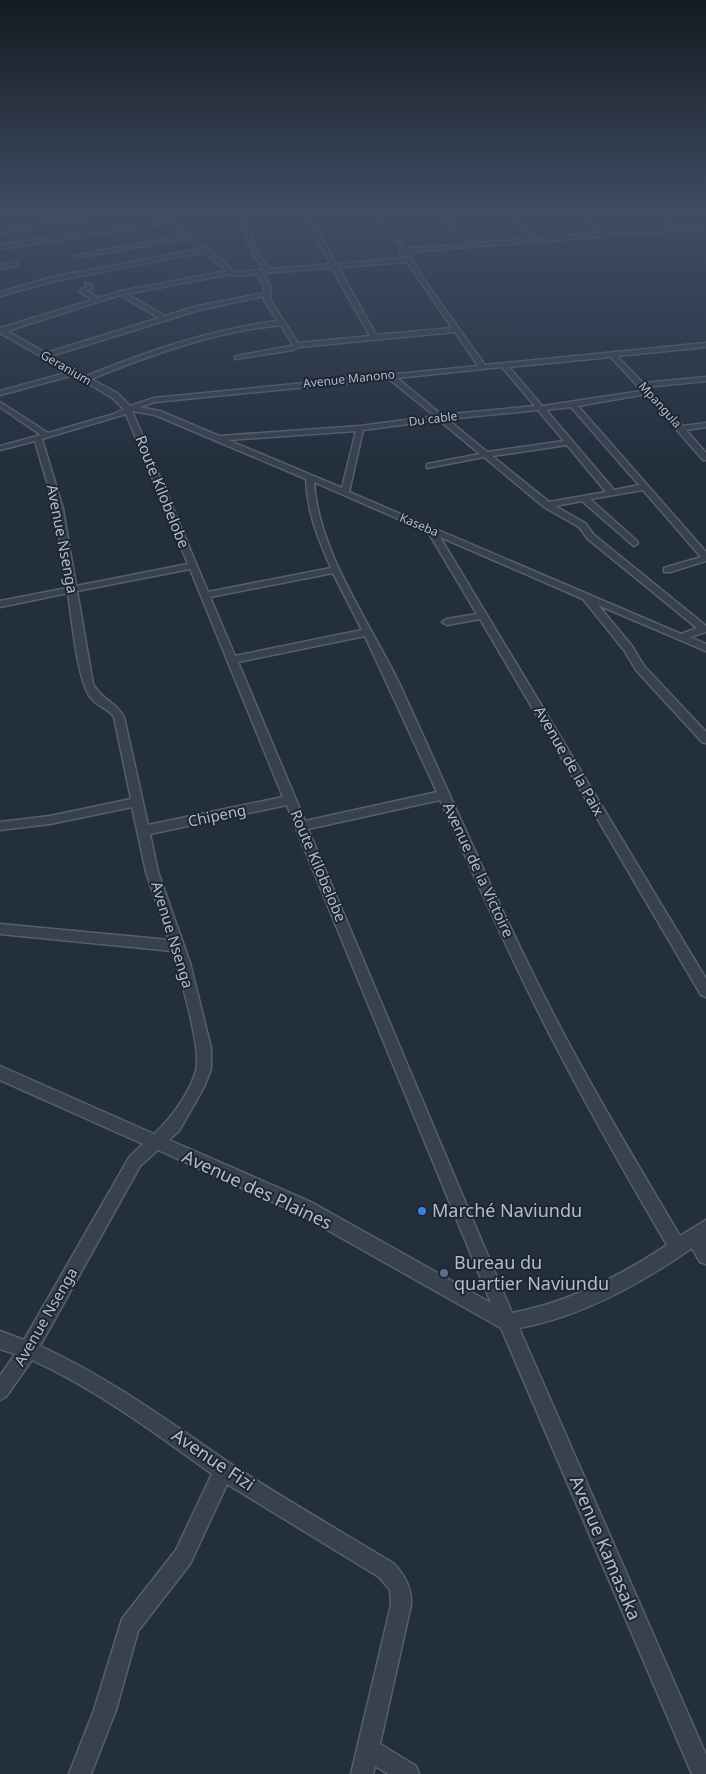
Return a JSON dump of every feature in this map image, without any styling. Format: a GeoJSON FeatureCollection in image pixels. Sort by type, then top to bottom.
{"type":"FeatureCollection","features":[{"type":"Feature","properties":{"kind":"street"},"geometry":{"type":"LineString","coordinates":[[89,296],[96,300]]}},
{"type":"Feature","properties":{"kind":"street"},"geometry":{"type":"LineString","coordinates":[[1,331],[111,296]]}},
{"type":"Feature","properties":{"kind":"street"},"geometry":{"type":"LineString","coordinates":[[126,296],[164,318]]}},
{"type":"Feature","properties":{"kind":"street"},"geometry":{"type":"LineString","coordinates":[[44,356],[164,318],[207,306],[257,296]]}},
{"type":"Feature","properties":{"kind":"street"},"geometry":{"type":"LineString","coordinates":[[267,296],[281,324],[297,345]]}},
{"type":"Feature","properties":{"kind":"street"},"geometry":{"type":"LineString","coordinates":[[352,296],[374,336]]}},
{"type":"Feature","properties":{"kind":"street"},"geometry":{"type":"LineString","coordinates":[[431,296],[454,330],[482,366]]}},
{"type":"Feature","properties":{"kind":"street"},"geometry":{"type":"LineString","coordinates":[[84,379],[210,336],[243,327],[281,324]]}},
{"type":"Feature","properties":{"kind":"street"},"geometry":{"type":"LineString","coordinates":[[237,358],[293,348],[297,345],[374,336],[454,330]]}},
{"type":"Feature","properties":{"kind":"street","name":"Geranium"},"geometry":{"type":"LineString","coordinates":[[1,331],[119,398],[130,409]]}},
{"type":"Feature","properties":{"kind":"street","name":"Avenue Manono"},"geometry":{"type":"LineString","coordinates":[[0,448],[43,438],[117,416],[146,402],[170,398],[706,344]]}},
{"type":"Feature","properties":{"kind":"street","name":"Mpangula"},"geometry":{"type":"LineString","coordinates":[[612,354],[681,428],[706,458]]}},
{"type":"Feature","properties":{"kind":"street"},"geometry":{"type":"LineString","coordinates":[[503,364],[612,493]]}},
{"type":"Feature","properties":{"kind":"street"},"geometry":{"type":"LineString","coordinates":[[0,393],[75,374]]}},
{"type":"Feature","properties":{"kind":"street"},"geometry":{"type":"LineString","coordinates":[[390,376],[547,505],[582,525],[591,537],[705,628]]}},
{"type":"Feature","properties":{"kind":"street","name":"Du cable"},"geometry":{"type":"LineString","coordinates":[[218,438],[360,428],[539,407],[573,405],[644,388],[706,379]]}},
{"type":"Feature","properties":{"kind":"street"},"geometry":{"type":"LineString","coordinates":[[1,405],[43,438]]}},
{"type":"Feature","properties":{"kind":"street"},"geometry":{"type":"LineString","coordinates":[[573,405],[706,557],[667,570]]}},
{"type":"Feature","properties":{"kind":"street","name":"Kaseba"},"geometry":{"type":"LineString","coordinates":[[130,409],[157,413],[218,438],[706,648]]}},
{"type":"Feature","properties":{"kind":"street","name":"Route Kilobelobe"},"geometry":{"type":"LineString","coordinates":[[130,409],[192,566],[507,1322]]}},
{"type":"Feature","properties":{"kind":"street"},"geometry":{"type":"LineString","coordinates":[[681,428],[706,426]]}},
{"type":"Feature","properties":{"kind":"street"},"geometry":{"type":"LineString","coordinates":[[345,493],[360,428]]}},
{"type":"Feature","properties":{"kind":"street","name":"Avenue Nsenga"},"geometry":{"type":"LineString","coordinates":[[0,1391],[29,1349],[135,1161],[174,1126],[199,1082],[205,1063],[204,1048],[177,946],[156,887],[118,713],[95,697],[88,684],[59,509],[43,438]]}},
{"type":"Feature","properties":{"kind":"street"},"geometry":{"type":"LineString","coordinates":[[430,466],[484,455],[569,442]]}},
{"type":"Feature","properties":{"kind":"street","name":"Avenue de la Victoire"},"geometry":{"type":"LineString","coordinates":[[310,478],[315,515],[337,570],[392,680],[443,795],[538,998],[613,1137],[678,1248]]}},
{"type":"Feature","properties":{"kind":"street"},"geometry":{"type":"LineString","coordinates":[[547,505],[644,487]]}},
{"type":"Feature","properties":{"kind":"street"},"geometry":{"type":"LineString","coordinates":[[584,498],[634,543]]}},
{"type":"Feature","properties":{"kind":"street","name":"Avenue de la Paix"},"geometry":{"type":"LineString","coordinates":[[432,531],[706,991]]}},
{"type":"Feature","properties":{"kind":"street"},"geometry":{"type":"LineString","coordinates":[[0,604],[192,566]]}},
{"type":"Feature","properties":{"kind":"street"},"geometry":{"type":"LineString","coordinates":[[205,595],[337,570]]}},
{"type":"Feature","properties":{"kind":"street"},"geometry":{"type":"LineString","coordinates":[[587,597],[628,648],[640,668],[706,739]]}},
{"type":"Feature","properties":{"kind":"street"},"geometry":{"type":"LineString","coordinates":[[446,622],[483,616]]}},
{"type":"Feature","properties":{"kind":"street"},"geometry":{"type":"LineString","coordinates":[[681,637],[705,628]]}},
{"type":"Feature","properties":{"kind":"street"},"geometry":{"type":"LineString","coordinates":[[231,660],[368,632]]}},
{"type":"Feature","properties":{"kind":"street"},"geometry":{"type":"LineString","coordinates":[[301,826],[443,795]]}},
{"type":"Feature","properties":{"kind":"street","name":"Chipeng"},"geometry":{"type":"LineString","coordinates":[[143,831],[291,800]]}},
{"type":"Feature","properties":{"kind":"street"},"geometry":{"type":"LineString","coordinates":[[0,826],[58,818],[137,802]]}},
{"type":"Feature","properties":{"kind":"street"},"geometry":{"type":"LineString","coordinates":[[0,929],[177,946]]}},
{"type":"Feature","properties":{"kind":"street","name":"Avenue des Plaines"},"geometry":{"type":"LineString","coordinates":[[0,1073],[153,1143],[243,1179],[305,1208],[507,1322]]}},
{"type":"Feature","properties":{"kind":"street"},"geometry":{"type":"LineString","coordinates":[[507,1322],[526,1320],[567,1307],[632,1276],[700,1232],[706,1256]]}},
{"type":"Feature","properties":{"kind":"street","name":"Avenue Kamasaka"},"geometry":{"type":"LineString","coordinates":[[507,1322],[704,1774]]}},
{"type":"Feature","properties":{"kind":"street","name":"Avenue Fizi"},"geometry":{"type":"LineString","coordinates":[[0,1340],[29,1349],[122,1397],[224,1470],[386,1570],[396,1579],[400,1588],[401,1605],[368,1749]]}},
{"type":"Feature","properties":{"kind":"street"},"geometry":{"type":"LineString","coordinates":[[80,1774],[105,1710],[129,1626],[183,1557],[224,1470]]}},
{"type":"Feature","properties":{"kind":"street"},"geometry":{"type":"LineString","coordinates":[[362,1774],[368,1749],[408,1774]]}},
{"type":"Feature","properties":{"kind":"place","name":"Marché Naviundu"},"geometry":{"type":"Point","coordinates":[422,1211]}},
{"type":"Feature","properties":{"kind":"place","name":"Bureau du quartier Naviundu"},"geometry":{"type":"Point","coordinates":[444,1273]}}]}
